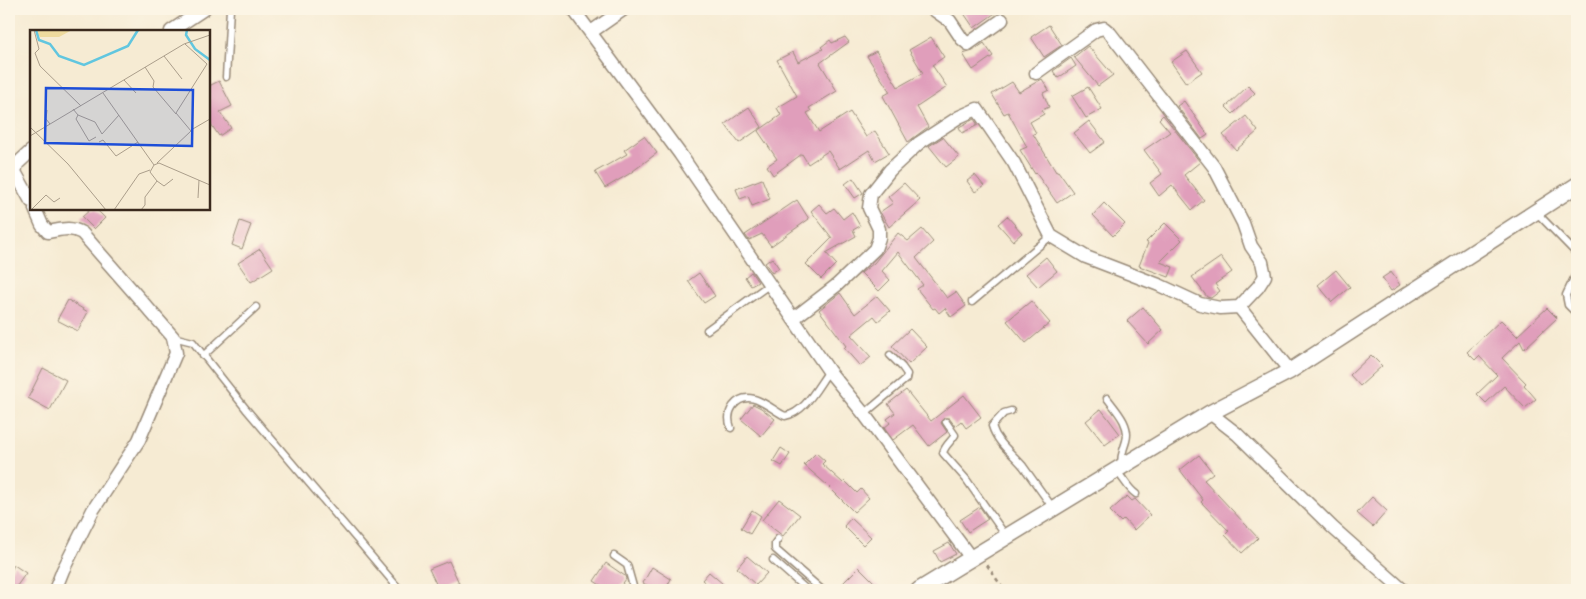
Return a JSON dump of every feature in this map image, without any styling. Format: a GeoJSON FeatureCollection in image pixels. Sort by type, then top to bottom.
{"type":"FeatureCollection","features":[{"type":"Feature","properties":{"kind":"street"},"geometry":{"type":"LineString","coordinates":[[172,30],[204,9]]}},
{"type":"Feature","properties":{"kind":"street"},"geometry":{"type":"LineString","coordinates":[[573,9],[685,161],[829,371],[975,556]]}},
{"type":"Feature","properties":{"kind":"street"},"geometry":{"type":"LineString","coordinates":[[591,32],[624,9]]}},
{"type":"Feature","properties":{"kind":"street"},"geometry":{"type":"LineString","coordinates":[[933,9],[950,21],[962,39],[968,44],[1002,20]]}},
{"type":"Feature","properties":{"kind":"street"},"geometry":{"type":"LineString","coordinates":[[793,319],[837,285],[875,249],[879,238],[879,229],[869,208],[871,194],[890,170],[919,143],[958,117],[977,109],[1014,163],[1051,236],[1086,257],[1159,285],[1200,304],[1220,308],[1239,307],[1258,287],[1265,276],[1262,262],[1251,246],[1243,223],[1214,167],[1110,33],[1104,28],[1096,30],[1036,74]]}},
{"type":"Feature","properties":{"kind":"street"},"geometry":{"type":"LineString","coordinates":[[30,152],[17,164],[12,175],[30,200]]}},
{"type":"Feature","properties":{"kind":"street"},"geometry":{"type":"LineString","coordinates":[[919,590],[1210,413],[1290,371],[1577,184]]}},
{"type":"Feature","properties":{"kind":"street"},"geometry":{"type":"LineString","coordinates":[[35,210],[42,225],[48,232],[67,228],[75,229],[82,233],[174,337],[176,353],[139,440],[93,510],[55,590]]}},
{"type":"Feature","properties":{"kind":"street"},"geometry":{"type":"LineString","coordinates":[[1239,307],[1290,371]]}},
{"type":"Feature","properties":{"kind":"street"},"geometry":{"type":"LineString","coordinates":[[1210,413],[1237,434],[1333,528],[1403,590]]}},
{"type":"Feature","properties":{"kind":"lane"},"geometry":{"type":"LineString","coordinates":[[226,78],[230,9]]}},
{"type":"Feature","properties":{"kind":"lane"},"geometry":{"type":"LineString","coordinates":[[1535,211],[1577,254]]}},
{"type":"Feature","properties":{"kind":"lane"},"geometry":{"type":"LineString","coordinates":[[972,302],[1051,236]]}},
{"type":"Feature","properties":{"kind":"lane"},"geometry":{"type":"LineString","coordinates":[[1577,272],[1566,295],[1568,305],[1577,314]]}},
{"type":"Feature","properties":{"kind":"lane"},"geometry":{"type":"LineString","coordinates":[[707,330],[770,284]]}},
{"type":"Feature","properties":{"kind":"lane"},"geometry":{"type":"LineString","coordinates":[[203,356],[256,308]]}},
{"type":"Feature","properties":{"kind":"lane"},"geometry":{"type":"LineString","coordinates":[[174,337],[192,342],[246,409],[400,590]]}},
{"type":"Feature","properties":{"kind":"lane"},"geometry":{"type":"LineString","coordinates":[[864,414],[906,379],[907,374],[890,355]]}},
{"type":"Feature","properties":{"kind":"lane"},"geometry":{"type":"LineString","coordinates":[[731,428],[728,421],[734,406],[740,400],[749,398],[765,402],[785,416],[794,415],[800,410],[829,371]]}},
{"type":"Feature","properties":{"kind":"lane"},"geometry":{"type":"LineString","coordinates":[[1106,398],[1125,422],[1126,441],[1118,468],[1129,490],[1136,494]]}},
{"type":"Feature","properties":{"kind":"lane"},"geometry":{"type":"LineString","coordinates":[[1010,411],[992,426],[994,431],[1003,446],[1022,465],[1053,508]]}},
{"type":"Feature","properties":{"kind":"lane"},"geometry":{"type":"LineString","coordinates":[[946,422],[955,435],[945,446],[943,453],[966,479],[1006,538]]}},
{"type":"Feature","properties":{"kind":"lane"},"geometry":{"type":"LineString","coordinates":[[778,539],[775,543],[775,549],[822,590]]}},
{"type":"Feature","properties":{"kind":"lane"},"geometry":{"type":"LineString","coordinates":[[614,556],[627,566],[634,590]]}},
{"type":"Feature","properties":{"kind":"lane"},"geometry":{"type":"LineString","coordinates":[[773,560],[807,590]]}},
{"type":"Feature","properties":{"kind":"path"},"geometry":{"type":"LineString","coordinates":[[975,556],[1004,590]]}},
{"type":"Feature","properties":{"kind":"building"},"geometry":{"type":"Polygon","coordinates":[[[961,9],[1001,9],[974,28],[961,9]]]}},
{"type":"Feature","properties":{"kind":"building"},"geometry":{"type":"Polygon","coordinates":[[[1049,25],[1062,45],[1044,57],[1031,37],[1049,25]]]}},
{"type":"Feature","properties":{"kind":"building"},"geometry":{"type":"Polygon","coordinates":[[[845,37],[849,42],[820,63],[837,91],[809,108],[811,111],[807,113],[819,132],[850,112],[866,137],[875,131],[889,153],[875,161],[869,150],[840,169],[828,151],[808,164],[802,154],[773,175],[767,166],[777,159],[758,131],[781,115],[777,108],[797,96],[777,60],[793,52],[798,62],[823,49],[821,47],[830,40],[832,43],[845,37]]]}},
{"type":"Feature","properties":{"kind":"building"},"geometry":{"type":"Polygon","coordinates":[[[931,37],[944,57],[932,65],[947,87],[917,107],[928,127],[908,142],[883,96],[890,92],[867,56],[876,51],[898,87],[923,73],[909,50],[931,37]]]}},
{"type":"Feature","properties":{"kind":"building"},"geometry":{"type":"Polygon","coordinates":[[[984,43],[993,56],[973,70],[963,54],[973,51],[984,43]]]}},
{"type":"Feature","properties":{"kind":"building"},"geometry":{"type":"Polygon","coordinates":[[[1088,46],[1113,75],[1098,86],[1074,57],[1088,46]]]}},
{"type":"Feature","properties":{"kind":"building"},"geometry":{"type":"Polygon","coordinates":[[[1187,51],[1202,72],[1186,83],[1171,62],[1187,51]]]}},
{"type":"Feature","properties":{"kind":"building"},"geometry":{"type":"Polygon","coordinates":[[[1071,58],[1076,66],[1058,78],[1053,71],[1071,58]]]}},
{"type":"Feature","properties":{"kind":"building"},"geometry":{"type":"Polygon","coordinates":[[[1042,79],[1049,90],[1043,93],[1049,107],[1042,110],[1044,114],[1030,122],[1036,133],[1033,134],[1056,172],[1058,171],[1073,192],[1057,203],[1020,150],[1027,147],[1008,112],[1004,114],[992,94],[1012,82],[1019,92],[1042,79]]]}},
{"type":"Feature","properties":{"kind":"building"},"geometry":{"type":"Polygon","coordinates":[[[219,81],[232,106],[220,112],[231,128],[219,136],[210,122],[210,86],[219,81]]]}},
{"type":"Feature","properties":{"kind":"building"},"geometry":{"type":"Polygon","coordinates":[[[1248,86],[1255,93],[1233,114],[1226,107],[1248,86]]]}},
{"type":"Feature","properties":{"kind":"building"},"geometry":{"type":"Polygon","coordinates":[[[1088,87],[1102,109],[1086,118],[1072,96],[1088,87]]]}},
{"type":"Feature","properties":{"kind":"building"},"geometry":{"type":"Polygon","coordinates":[[[1184,101],[1208,135],[1202,139],[1177,106],[1184,101]]]}},
{"type":"Feature","properties":{"kind":"building"},"geometry":{"type":"Polygon","coordinates":[[[749,107],[762,127],[739,143],[725,124],[749,107]]]}},
{"type":"Feature","properties":{"kind":"building"},"geometry":{"type":"Polygon","coordinates":[[[1163,115],[1200,162],[1184,175],[1204,200],[1192,210],[1172,185],[1159,196],[1150,183],[1162,174],[1144,150],[1170,132],[1159,119],[1163,115]]]}},
{"type":"Feature","properties":{"kind":"building"},"geometry":{"type":"Polygon","coordinates":[[[1246,116],[1258,131],[1236,150],[1223,135],[1246,116]]]}},
{"type":"Feature","properties":{"kind":"building"},"geometry":{"type":"Polygon","coordinates":[[[974,119],[978,125],[962,133],[959,127],[974,119]]]}},
{"type":"Feature","properties":{"kind":"building"},"geometry":{"type":"Polygon","coordinates":[[[1089,121],[1105,142],[1090,153],[1074,133],[1089,121]]]}},
{"type":"Feature","properties":{"kind":"building"},"geometry":{"type":"Polygon","coordinates":[[[644,136],[657,153],[629,174],[605,188],[595,172],[627,154],[624,150],[644,136]]]}},
{"type":"Feature","properties":{"kind":"building"},"geometry":{"type":"Polygon","coordinates":[[[943,137],[959,157],[946,167],[929,146],[943,137]]]}},
{"type":"Feature","properties":{"kind":"building"},"geometry":{"type":"Polygon","coordinates":[[[975,175],[984,186],[975,192],[967,181],[975,175]]]}},
{"type":"Feature","properties":{"kind":"building"},"geometry":{"type":"Polygon","coordinates":[[[853,178],[863,193],[855,198],[845,184],[853,178]]]}},
{"type":"Feature","properties":{"kind":"building"},"geometry":{"type":"Polygon","coordinates":[[[762,179],[770,199],[752,206],[748,196],[740,199],[736,189],[762,179]]]}},
{"type":"Feature","properties":{"kind":"building"},"geometry":{"type":"Polygon","coordinates":[[[904,183],[920,200],[889,227],[880,212],[893,203],[888,197],[904,183]]]}},
{"type":"Feature","properties":{"kind":"building"},"geometry":{"type":"Polygon","coordinates":[[[797,200],[809,219],[771,246],[762,234],[749,240],[745,235],[797,200]]]}},
{"type":"Feature","properties":{"kind":"building"},"geometry":{"type":"Polygon","coordinates":[[[1104,203],[1125,224],[1113,236],[1093,215],[1104,203]]]}},
{"type":"Feature","properties":{"kind":"building"},"geometry":{"type":"Polygon","coordinates":[[[819,204],[827,213],[834,208],[843,219],[852,212],[860,226],[853,230],[856,236],[826,253],[836,264],[821,279],[806,264],[832,238],[811,211],[819,204]]]}},
{"type":"Feature","properties":{"kind":"building"},"geometry":{"type":"Polygon","coordinates":[[[90,210],[97,210],[105,218],[94,229],[82,217],[90,210]]]}},
{"type":"Feature","properties":{"kind":"building"},"geometry":{"type":"Polygon","coordinates":[[[1007,216],[1022,233],[1013,241],[998,224],[1007,216]]]}},
{"type":"Feature","properties":{"kind":"building"},"geometry":{"type":"Polygon","coordinates":[[[240,221],[251,225],[242,249],[232,245],[240,221]]]}},
{"type":"Feature","properties":{"kind":"building"},"geometry":{"type":"Polygon","coordinates":[[[1165,223],[1182,240],[1160,262],[1173,267],[1169,277],[1139,266],[1148,243],[1146,242],[1165,223]]]}},
{"type":"Feature","properties":{"kind":"building"},"geometry":{"type":"Polygon","coordinates":[[[922,229],[933,242],[916,258],[947,298],[956,292],[966,306],[951,317],[945,308],[939,313],[935,308],[933,309],[917,289],[923,285],[898,252],[882,271],[890,280],[879,291],[861,273],[874,263],[898,233],[908,241],[922,229]]]}},
{"type":"Feature","properties":{"kind":"building"},"geometry":{"type":"Polygon","coordinates":[[[260,249],[273,268],[251,282],[238,263],[260,249]]]}},
{"type":"Feature","properties":{"kind":"building"},"geometry":{"type":"Polygon","coordinates":[[[1046,257],[1057,271],[1038,287],[1026,274],[1046,257]]]}},
{"type":"Feature","properties":{"kind":"building"},"geometry":{"type":"Polygon","coordinates":[[[1221,257],[1232,272],[1215,284],[1220,291],[1211,298],[1207,297],[1192,277],[1221,257]]]}},
{"type":"Feature","properties":{"kind":"building"},"geometry":{"type":"Polygon","coordinates":[[[772,258],[779,268],[772,273],[765,263],[772,258]]]}},
{"type":"Feature","properties":{"kind":"building"},"geometry":{"type":"Polygon","coordinates":[[[1336,270],[1350,287],[1332,302],[1318,285],[1336,270]]]}},
{"type":"Feature","properties":{"kind":"building"},"geometry":{"type":"Polygon","coordinates":[[[751,272],[758,282],[751,286],[745,277],[751,272]]]}},
{"type":"Feature","properties":{"kind":"building"},"geometry":{"type":"Polygon","coordinates":[[[1391,272],[1400,285],[1391,291],[1382,278],[1391,272]]]}},
{"type":"Feature","properties":{"kind":"building"},"geometry":{"type":"Polygon","coordinates":[[[699,273],[715,296],[704,303],[688,281],[699,273]]]}},
{"type":"Feature","properties":{"kind":"building"},"geometry":{"type":"Polygon","coordinates":[[[840,293],[855,314],[877,296],[890,311],[878,321],[874,316],[851,335],[871,357],[860,366],[844,348],[846,346],[819,310],[840,293]]]}},
{"type":"Feature","properties":{"kind":"building"},"geometry":{"type":"Polygon","coordinates":[[[68,300],[88,312],[78,331],[57,320],[68,300]]]}},
{"type":"Feature","properties":{"kind":"building"},"geometry":{"type":"Polygon","coordinates":[[[1031,301],[1050,323],[1026,343],[1007,321],[1031,301]]]}},
{"type":"Feature","properties":{"kind":"building"},"geometry":{"type":"Polygon","coordinates":[[[1143,307],[1163,330],[1148,344],[1127,321],[1143,307]]]}},
{"type":"Feature","properties":{"kind":"building"},"geometry":{"type":"Polygon","coordinates":[[[1547,308],[1557,318],[1524,349],[1520,341],[1502,358],[1526,383],[1524,385],[1536,399],[1525,408],[1504,386],[1486,403],[1477,394],[1497,375],[1479,356],[1475,360],[1467,352],[1501,320],[1517,336],[1547,308]]]}},
{"type":"Feature","properties":{"kind":"building"},"geometry":{"type":"Polygon","coordinates":[[[910,329],[927,347],[909,364],[892,346],[910,329]]]}},
{"type":"Feature","properties":{"kind":"building"},"geometry":{"type":"Polygon","coordinates":[[[1371,355],[1382,366],[1360,386],[1350,375],[1371,355]]]}},
{"type":"Feature","properties":{"kind":"building"},"geometry":{"type":"Polygon","coordinates":[[[43,368],[66,380],[50,410],[28,398],[43,368]]]}},
{"type":"Feature","properties":{"kind":"building"},"geometry":{"type":"Polygon","coordinates":[[[906,390],[931,421],[964,395],[981,417],[966,428],[961,421],[955,426],[949,418],[944,418],[941,423],[947,432],[929,446],[913,425],[893,440],[884,428],[890,423],[887,419],[895,413],[888,404],[906,390]]]}},
{"type":"Feature","properties":{"kind":"building"},"geometry":{"type":"Polygon","coordinates":[[[753,404],[775,419],[761,436],[741,419],[753,404]]]}},
{"type":"Feature","properties":{"kind":"building"},"geometry":{"type":"Polygon","coordinates":[[[1101,409],[1120,434],[1105,445],[1086,421],[1101,409]]]}},
{"type":"Feature","properties":{"kind":"building"},"geometry":{"type":"Polygon","coordinates":[[[781,448],[790,454],[782,466],[773,461],[781,448]]]}},
{"type":"Feature","properties":{"kind":"building"},"geometry":{"type":"Polygon","coordinates":[[[816,453],[825,461],[822,464],[843,483],[845,481],[857,493],[861,489],[869,498],[854,512],[804,465],[816,453]]]}},
{"type":"Feature","properties":{"kind":"building"},"geometry":{"type":"Polygon","coordinates":[[[1199,455],[1213,473],[1204,480],[1258,538],[1242,553],[1225,535],[1229,531],[1201,502],[1203,500],[1180,470],[1199,455]]]}},
{"type":"Feature","properties":{"kind":"building"},"geometry":{"type":"Polygon","coordinates":[[[1127,496],[1132,501],[1135,499],[1150,515],[1134,530],[1124,519],[1121,522],[1110,511],[1127,496]]]}},
{"type":"Feature","properties":{"kind":"building"},"geometry":{"type":"Polygon","coordinates":[[[1372,497],[1387,511],[1373,527],[1357,513],[1372,497]]]}},
{"type":"Feature","properties":{"kind":"building"},"geometry":{"type":"Polygon","coordinates":[[[779,499],[800,515],[783,536],[762,520],[779,499]]]}},
{"type":"Feature","properties":{"kind":"building"},"geometry":{"type":"Polygon","coordinates":[[[980,507],[988,519],[968,532],[960,520],[980,507]]]}},
{"type":"Feature","properties":{"kind":"building"},"geometry":{"type":"Polygon","coordinates":[[[752,510],[761,516],[750,534],[741,528],[752,510]]]}},
{"type":"Feature","properties":{"kind":"building"},"geometry":{"type":"Polygon","coordinates":[[[851,518],[871,537],[863,545],[844,526],[851,518]]]}},
{"type":"Feature","properties":{"kind":"building"},"geometry":{"type":"Polygon","coordinates":[[[949,543],[956,554],[940,562],[934,551],[949,543]]]}},
{"type":"Feature","properties":{"kind":"building"},"geometry":{"type":"Polygon","coordinates":[[[747,556],[767,573],[756,585],[737,568],[747,556]]]}},
{"type":"Feature","properties":{"kind":"building"},"geometry":{"type":"Polygon","coordinates":[[[449,561],[459,583],[439,590],[429,569],[449,561]]]}},
{"type":"Feature","properties":{"kind":"building"},"geometry":{"type":"Polygon","coordinates":[[[606,563],[625,576],[626,579],[618,590],[608,590],[594,581],[606,563]]]}},
{"type":"Feature","properties":{"kind":"building"},"geometry":{"type":"Polygon","coordinates":[[[14,565],[26,573],[14,590],[9,590],[9,574],[14,565]]]}},
{"type":"Feature","properties":{"kind":"building"},"geometry":{"type":"Polygon","coordinates":[[[652,567],[671,579],[665,590],[655,590],[643,583],[652,567]]]}},
{"type":"Feature","properties":{"kind":"building"},"geometry":{"type":"Polygon","coordinates":[[[859,567],[882,590],[850,590],[843,583],[859,567]]]}},
{"type":"Feature","properties":{"kind":"building"},"geometry":{"type":"Polygon","coordinates":[[[709,572],[730,590],[714,590],[702,580],[709,572]]]}}]}
